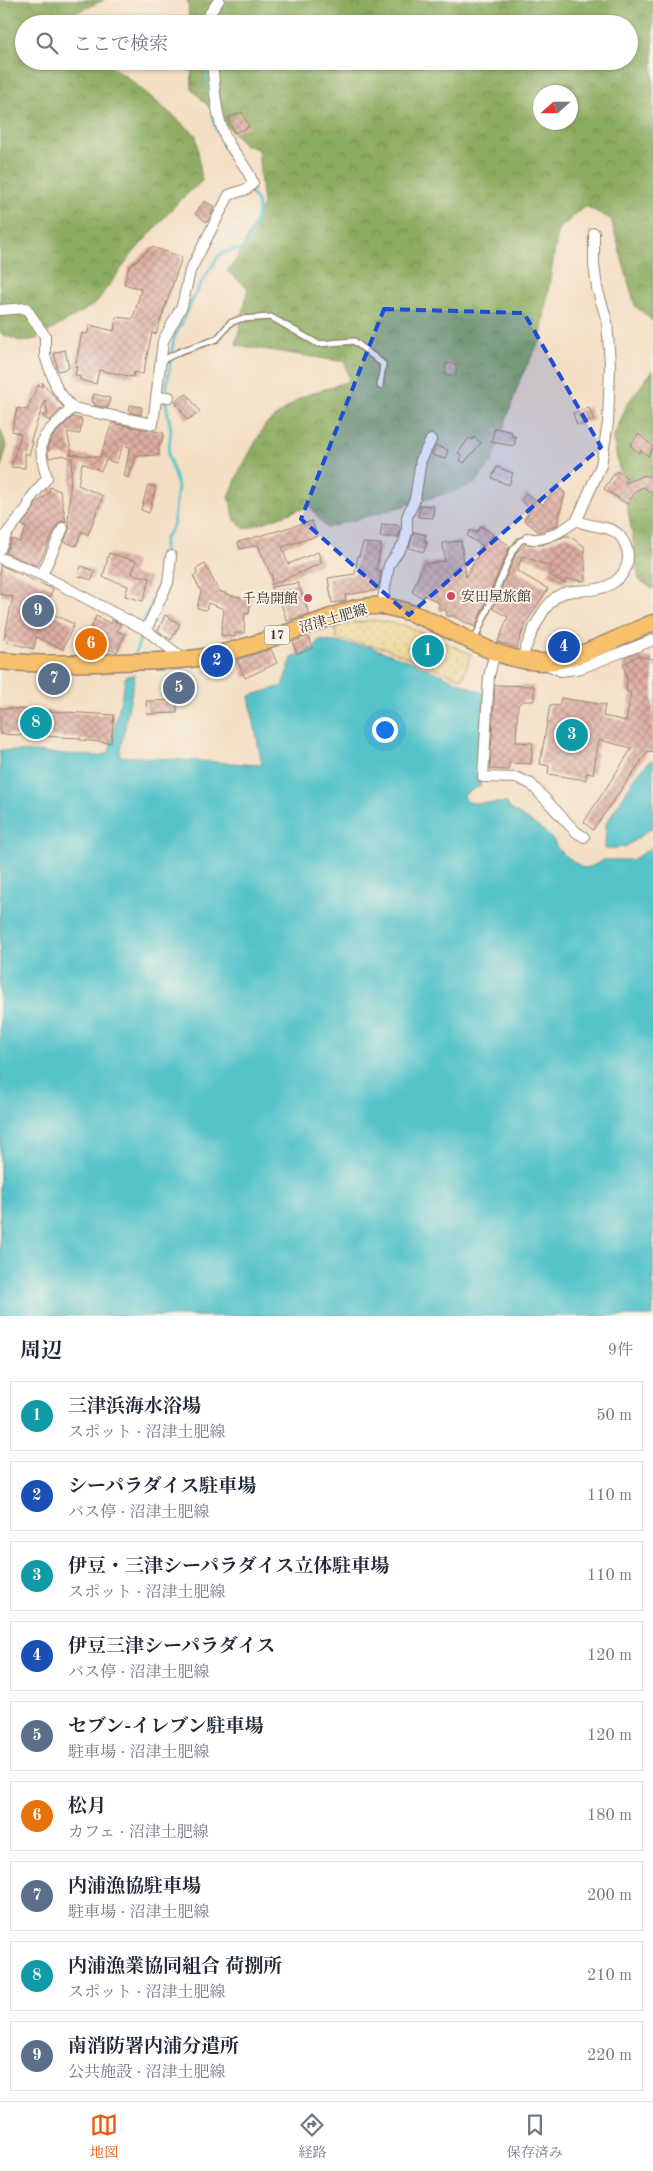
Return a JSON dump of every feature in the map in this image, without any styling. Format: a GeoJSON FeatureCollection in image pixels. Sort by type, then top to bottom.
{"type":"FeatureCollection","features":[{"type":"Feature","properties":{"kind":"main road","name":"沼津土肥線"},"geometry":{"type":"LineString","coordinates":[[0,660],[27,664],[185,660],[224,653],[356,608],[382,606],[416,615],[495,652],[521,660],[542,662],[575,655],[653,623]]}},
{"type":"Feature","properties":{"kind":"street"},"geometry":{"type":"LineString","coordinates":[[210,15],[219,0]]}},
{"type":"Feature","properties":{"kind":"street"},"geometry":{"type":"LineString","coordinates":[[0,310],[26,308],[45,336],[45,356],[57,389],[72,408],[152,424],[157,398],[163,341],[182,306],[190,271],[229,195],[250,186],[250,175],[228,142],[216,107],[213,70]]}},
{"type":"Feature","properties":{"kind":"street"},"geometry":{"type":"LineString","coordinates":[[528,538],[536,540],[564,529],[577,520],[601,465],[608,423],[610,364],[607,321],[597,288],[594,266],[594,233]]}},
{"type":"Feature","properties":{"kind":"street"},"geometry":{"type":"LineString","coordinates":[[157,398],[169,396]]}},
{"type":"Feature","properties":{"kind":"street"},"geometry":{"type":"LineString","coordinates":[[0,549],[7,534],[47,478],[40,453],[41,441],[72,408]]}},
{"type":"Feature","properties":{"kind":"street"},"geometry":{"type":"LineString","coordinates":[[382,606],[389,565],[404,543],[407,532],[407,517],[415,499],[421,460],[431,440]]}},
{"type":"Feature","properties":{"kind":"street"},"geometry":{"type":"LineString","coordinates":[[521,660],[541,618],[555,598],[563,593],[597,589],[620,578],[626,570],[628,550],[616,532],[577,520]]}},
{"type":"Feature","properties":{"kind":"street"},"geometry":{"type":"LineString","coordinates":[[42,575],[63,528]]}},
{"type":"Feature","properties":{"kind":"street"},"geometry":{"type":"LineString","coordinates":[[146,630],[168,583],[171,556]]}},
{"type":"Feature","properties":{"kind":"street"},"geometry":{"type":"LineString","coordinates":[[0,558],[42,575],[146,630],[185,660]]}},
{"type":"Feature","properties":{"kind":"street"},"geometry":{"type":"LineString","coordinates":[[542,662],[561,671],[570,671],[589,666],[653,640]]}},
{"type":"Feature","properties":{"kind":"street"},"geometry":{"type":"LineString","coordinates":[[495,652],[489,676],[483,777],[518,778],[531,784],[576,832],[584,837]]}},
{"type":"Feature","properties":{"kind":"lane"},"geometry":{"type":"LineString","coordinates":[[161,361],[179,352],[217,339],[230,324],[240,319],[271,317],[318,344],[354,341],[383,364],[380,386]]}},
{"type":"Feature","properties":{"kind":"lane"},"geometry":{"type":"LineString","coordinates":[[474,642],[513,550],[520,541],[528,538]]}},
{"type":"Feature","properties":{"kind":"highlighted area"},"geometry":{"type":"Polygon","coordinates":[[[384,309],[524,313],[601,447],[409,615],[301,519],[384,309]]]}},
{"type":"Feature","properties":{"kind":"green space"},"geometry":{"type":"Polygon","coordinates":[[[0,0],[104,0],[72,15],[15,15],[15,70],[116,70],[196,135],[202,181],[178,202],[133,253],[95,304],[36,339],[22,342],[2,334],[0,331],[0,0]]]}},
{"type":"Feature","properties":{"kind":"green space"},"geometry":{"type":"Polygon","coordinates":[[[186,0],[653,0],[653,321],[635,306],[611,219],[585,206],[558,230],[540,341],[521,377],[492,462],[475,483],[452,492],[326,528],[310,506],[245,529],[235,520],[229,497],[239,472],[265,425],[301,397],[349,381],[345,362],[236,345],[248,288],[227,271],[236,260],[263,205],[258,149],[245,145],[192,89],[191,70],[638,70],[638,15],[189,15],[188,1],[186,0]]]}},
{"type":"Feature","properties":{"kind":"green space"},"geometry":{"type":"Polygon","coordinates":[[[653,370],[653,589],[639,580],[630,521],[613,439],[627,404],[653,370]]]}},
{"type":"Feature","properties":{"kind":"green space"},"geometry":{"type":"Polygon","coordinates":[[[0,429],[7,446],[0,471],[0,429]]]}},
{"type":"Feature","properties":{"kind":"sand"},"geometry":{"type":"Polygon","coordinates":[[[373,620],[404,625],[471,654],[462,679],[384,648],[336,639],[336,626],[373,620]]]}},
{"type":"Feature","properties":{"kind":"water"},"geometry":{"type":"Polygon","coordinates":[[[319,640],[370,647],[415,663],[485,694],[480,786],[466,793],[464,796],[467,801],[471,803],[507,803],[509,808],[543,830],[554,841],[558,850],[583,868],[590,867],[604,860],[632,860],[653,847],[653,1316],[0,1316],[0,750],[97,756],[109,753],[126,676],[135,675],[119,756],[262,765],[249,696],[282,686],[292,658],[314,648],[319,640]]]}},
{"type":"Feature","properties":{"kind":"water"},"geometry":{"type":"Polygon","coordinates":[[[650,761],[653,761],[653,827],[625,847],[605,849],[606,824],[636,776],[650,761]]]}},
{"type":"Feature","properties":{"kind":"building"},"geometry":{"type":"Polygon","coordinates":[[[242,112],[249,127],[234,133],[228,118],[242,112]]]}},
{"type":"Feature","properties":{"kind":"building"},"geometry":{"type":"Polygon","coordinates":[[[204,201],[215,207],[207,222],[195,214],[204,201]]]}},
{"type":"Feature","properties":{"kind":"building"},"geometry":{"type":"Polygon","coordinates":[[[152,247],[182,257],[156,334],[152,333],[143,374],[134,372],[133,377],[99,370],[96,384],[80,380],[80,377],[75,375],[77,366],[75,367],[82,333],[87,334],[90,325],[114,331],[116,317],[133,319],[141,289],[124,284],[129,267],[152,247]]]}},
{"type":"Feature","properties":{"kind":"building"},"geometry":{"type":"Polygon","coordinates":[[[65,350],[69,368],[58,371],[54,353],[65,350]]]}},
{"type":"Feature","properties":{"kind":"building"},"geometry":{"type":"Polygon","coordinates":[[[446,363],[456,364],[456,376],[445,375],[446,363]]]}},
{"type":"Feature","properties":{"kind":"building"},"geometry":{"type":"Polygon","coordinates":[[[42,382],[63,407],[49,421],[42,415],[48,415],[45,400],[30,442],[33,442],[29,455],[25,453],[25,468],[11,467],[21,434],[12,431],[17,408],[27,410],[38,385],[43,387],[42,382]]]}},
{"type":"Feature","properties":{"kind":"building"},"geometry":{"type":"Polygon","coordinates":[[[94,394],[110,398],[108,408],[94,405],[95,403],[92,402],[94,394]]]}},
{"type":"Feature","properties":{"kind":"building"},"geometry":{"type":"Polygon","coordinates":[[[187,394],[200,412],[187,420],[175,401],[187,394]]]}},
{"type":"Feature","properties":{"kind":"building"},"geometry":{"type":"Polygon","coordinates":[[[130,405],[142,407],[141,415],[129,412],[130,405]]]}},
{"type":"Feature","properties":{"kind":"building"},"geometry":{"type":"Polygon","coordinates":[[[589,407],[594,420],[577,425],[573,413],[589,407]]]}},
{"type":"Feature","properties":{"kind":"building"},"geometry":{"type":"Polygon","coordinates":[[[72,417],[82,419],[80,434],[67,432],[72,453],[69,454],[100,457],[112,423],[164,433],[161,444],[159,443],[159,455],[137,456],[128,478],[124,476],[130,447],[123,445],[116,463],[106,460],[101,471],[82,463],[78,485],[103,496],[88,535],[82,531],[76,546],[64,542],[70,528],[68,523],[72,459],[63,455],[49,458],[48,453],[48,446],[53,436],[72,417]]]}},
{"type":"Feature","properties":{"kind":"building"},"geometry":{"type":"Polygon","coordinates":[[[495,428],[512,432],[511,436],[516,437],[514,446],[491,442],[495,428]]]}},
{"type":"Feature","properties":{"kind":"building"},"geometry":{"type":"Polygon","coordinates":[[[639,434],[653,447],[648,456],[641,450],[639,453],[630,445],[639,434]]]}},
{"type":"Feature","properties":{"kind":"building"},"geometry":{"type":"Polygon","coordinates":[[[474,437],[481,443],[464,463],[460,460],[462,456],[458,453],[469,438],[472,440],[474,437]]]}},
{"type":"Feature","properties":{"kind":"building"},"geometry":{"type":"Polygon","coordinates":[[[436,446],[448,450],[445,459],[432,455],[436,446]]]}},
{"type":"Feature","properties":{"kind":"building"},"geometry":{"type":"Polygon","coordinates":[[[497,467],[513,473],[509,485],[492,478],[497,467]]]}},
{"type":"Feature","properties":{"kind":"building"},"geometry":{"type":"Polygon","coordinates":[[[616,471],[626,477],[625,483],[645,475],[653,478],[653,494],[644,487],[637,490],[627,504],[604,489],[616,471]]]}},
{"type":"Feature","properties":{"kind":"building"},"geometry":{"type":"Polygon","coordinates":[[[148,485],[156,487],[149,513],[141,510],[148,485]]]}},
{"type":"Feature","properties":{"kind":"building"},"geometry":{"type":"Polygon","coordinates":[[[556,486],[565,493],[557,525],[539,532],[524,520],[531,509],[521,501],[526,493],[543,505],[556,486]]]}},
{"type":"Feature","properties":{"kind":"building"},"geometry":{"type":"Polygon","coordinates":[[[50,487],[60,491],[66,522],[62,521],[57,525],[37,566],[6,553],[12,539],[20,542],[26,528],[22,525],[33,511],[36,503],[48,494],[50,487]]]}},
{"type":"Feature","properties":{"kind":"building"},"geometry":{"type":"Polygon","coordinates":[[[420,505],[434,506],[433,518],[418,517],[420,505]]]}},
{"type":"Feature","properties":{"kind":"building"},"geometry":{"type":"Polygon","coordinates":[[[312,521],[317,536],[282,547],[288,564],[318,552],[322,563],[271,585],[272,577],[258,545],[240,549],[238,542],[312,521]]]}},
{"type":"Feature","properties":{"kind":"building"},"geometry":{"type":"Polygon","coordinates":[[[382,524],[398,525],[400,528],[399,537],[380,537],[382,524]]]}},
{"type":"Feature","properties":{"kind":"building"},"geometry":{"type":"Polygon","coordinates":[[[481,526],[493,534],[490,541],[494,535],[510,546],[475,627],[453,616],[447,616],[446,610],[439,610],[439,603],[424,595],[423,598],[412,592],[423,564],[445,561],[443,543],[461,541],[466,577],[483,546],[467,536],[470,530],[476,533],[481,526]]]}},
{"type":"Feature","properties":{"kind":"building"},"geometry":{"type":"Polygon","coordinates":[[[414,532],[426,535],[424,541],[427,542],[424,552],[409,548],[414,532]]]}},
{"type":"Feature","properties":{"kind":"building"},"geometry":{"type":"Polygon","coordinates":[[[569,536],[584,546],[586,581],[566,579],[564,583],[548,574],[552,567],[522,556],[517,571],[548,589],[524,626],[517,648],[498,642],[508,617],[493,609],[517,552],[526,544],[542,545],[569,536]]]}},
{"type":"Feature","properties":{"kind":"building"},"geometry":{"type":"Polygon","coordinates":[[[363,543],[381,544],[376,572],[381,571],[378,590],[345,595],[346,601],[332,603],[328,578],[355,574],[358,555],[363,543]]]}},
{"type":"Feature","properties":{"kind":"building"},"geometry":{"type":"Polygon","coordinates":[[[109,553],[136,561],[132,574],[150,578],[143,601],[125,596],[128,586],[103,577],[109,553]]]}},
{"type":"Feature","properties":{"kind":"building"},"geometry":{"type":"Polygon","coordinates":[[[205,564],[219,591],[233,596],[251,598],[249,614],[245,613],[244,633],[235,633],[235,637],[221,635],[224,609],[208,603],[206,610],[197,608],[201,591],[193,576],[197,574],[196,569],[205,564]]]}},
{"type":"Feature","properties":{"kind":"building"},"geometry":{"type":"Polygon","coordinates":[[[0,565],[53,589],[44,610],[74,624],[63,649],[36,637],[34,649],[7,642],[4,639],[13,597],[0,594],[0,565]]]}},
{"type":"Feature","properties":{"kind":"building"},"geometry":{"type":"Polygon","coordinates":[[[81,566],[95,571],[92,580],[78,576],[81,566]]]}},
{"type":"Feature","properties":{"kind":"building"},"geometry":{"type":"Polygon","coordinates":[[[298,583],[309,614],[287,621],[279,598],[276,598],[271,587],[298,583]]]}},
{"type":"Feature","properties":{"kind":"building"},"geometry":{"type":"Polygon","coordinates":[[[165,615],[180,624],[171,640],[158,631],[165,615]]]}},
{"type":"Feature","properties":{"kind":"building"},"geometry":{"type":"Polygon","coordinates":[[[96,616],[111,624],[112,620],[121,624],[117,631],[125,634],[117,652],[98,645],[95,653],[83,648],[96,616]]]}},
{"type":"Feature","properties":{"kind":"building"},"geometry":{"type":"Polygon","coordinates":[[[308,636],[313,648],[297,654],[293,642],[308,636]]]}},
{"type":"Feature","properties":{"kind":"building"},"geometry":{"type":"Polygon","coordinates":[[[271,649],[277,663],[245,678],[237,660],[271,649]]]}},
{"type":"Feature","properties":{"kind":"building"},"geometry":{"type":"Polygon","coordinates":[[[638,656],[653,659],[653,752],[648,751],[593,830],[584,822],[632,748],[599,740],[593,774],[586,773],[586,780],[548,774],[549,766],[540,764],[550,705],[559,706],[561,698],[605,705],[603,716],[626,721],[631,693],[626,691],[627,679],[623,664],[638,656]]]}},
{"type":"Feature","properties":{"kind":"building"},"geometry":{"type":"Polygon","coordinates":[[[495,685],[534,686],[534,701],[523,701],[518,705],[516,742],[533,743],[531,764],[509,763],[509,770],[490,769],[495,685]]]}},
{"type":"Feature","properties":{"kind":"building"},"geometry":{"type":"Polygon","coordinates":[[[177,700],[177,713],[147,714],[146,701],[177,700]]]}},
{"type":"Feature","properties":{"kind":"building"},"geometry":{"type":"Polygon","coordinates":[[[0,708],[114,715],[111,743],[80,740],[80,738],[0,734],[0,708]]]}},
{"type":"Feature","properties":{"kind":"waterway"},"geometry":{"type":"LineString","coordinates":[[216,15],[224,0]]}},
{"type":"Feature","properties":{"kind":"waterway"},"geometry":{"type":"LineString","coordinates":[[144,621],[164,578],[164,540],[173,526],[178,487],[168,455],[171,430],[165,398],[174,338],[200,285],[219,255],[235,249],[245,250],[249,247],[258,211],[258,204],[223,145],[214,123],[207,70]]}},
{"type":"Feature","properties":{"kind":"waterway"},"geometry":{"type":"LineString","coordinates":[[136,652],[141,634]]}},
{"type":"Feature","properties":{"kind":"place","name":"安田屋旅館"},"geometry":{"type":"Point","coordinates":[451,596]}},
{"type":"Feature","properties":{"kind":"place","name":"千鳥開館"},"geometry":{"type":"Point","coordinates":[308,598]}},
{"type":"Feature","properties":{"kind":"place","name":"南消防署内浦分遣所"},"geometry":{"type":"Point","coordinates":[38,611]}},
{"type":"Feature","properties":{"kind":"place","name":"松月"},"geometry":{"type":"Point","coordinates":[91,644]}},
{"type":"Feature","properties":{"kind":"place","name":"伊豆三津シーパラダイス"},"geometry":{"type":"Point","coordinates":[564,647]}},
{"type":"Feature","properties":{"kind":"place","name":"三津浜海水浴場"},"geometry":{"type":"Point","coordinates":[428,651]}},
{"type":"Feature","properties":{"kind":"place","name":"シーパラダイス駐車場"},"geometry":{"type":"Point","coordinates":[217,661]}},
{"type":"Feature","properties":{"kind":"place","name":"内浦漁協駐車場"},"geometry":{"type":"Point","coordinates":[54,679]}},
{"type":"Feature","properties":{"kind":"place","name":"セブン-イレブン駐車場"},"geometry":{"type":"Point","coordinates":[179,688]}},
{"type":"Feature","properties":{"kind":"place","name":"内浦漁業協同組合 荷捌所"},"geometry":{"type":"Point","coordinates":[36,723]}},
{"type":"Feature","properties":{"kind":"place","name":"伊豆・三津シーパラダイス立体駐車場"},"geometry":{"type":"Point","coordinates":[572,735]}}]}
